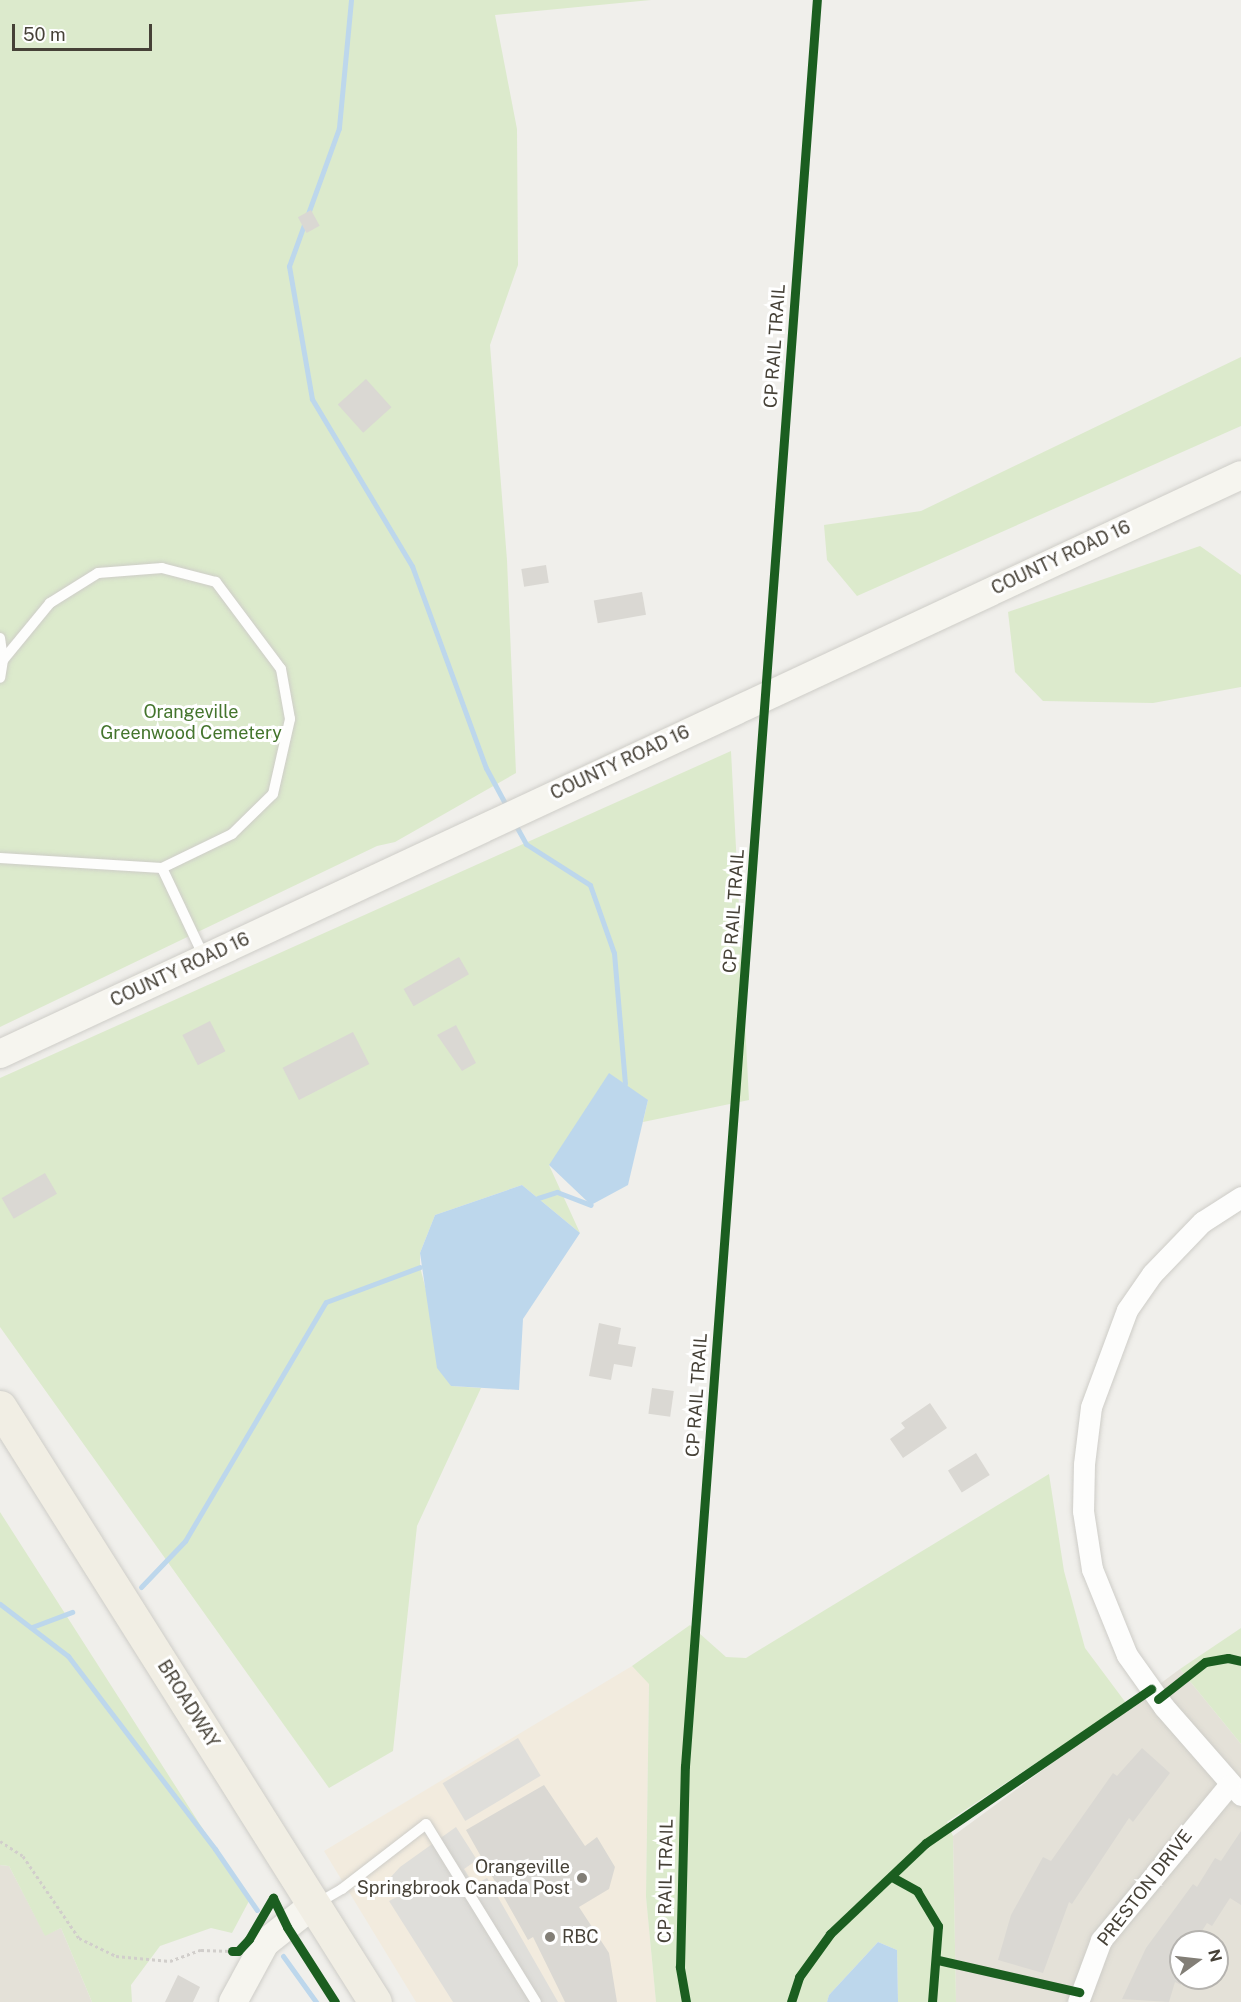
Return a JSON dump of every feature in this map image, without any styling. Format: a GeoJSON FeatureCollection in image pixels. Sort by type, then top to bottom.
{"type":"FeatureCollection","features":[{"type":"Feature","properties":{"kind":"main road","name":"COUNTY ROAD 16"},"geometry":{"type":"LineString","coordinates":[[0,1054],[1241,475]]}},
{"type":"Feature","properties":{"kind":"main road","name":"BROADWAY"},"geometry":{"type":"LineString","coordinates":[[0,1407],[375,2002]]}},
{"type":"Feature","properties":{"kind":"main road"},"geometry":{"type":"LineString","coordinates":[[233,2002],[265,1942],[313,1905]]}},
{"type":"Feature","properties":{"kind":"street"},"geometry":{"type":"LineString","coordinates":[[1235,1790],[1139,1672],[1108,1617],[1092,1569],[1083,1511],[1084,1464],[1091,1407],[1127,1310],[1152,1274],[1202,1221],[1241,1197]]}},
{"type":"Feature","properties":{"kind":"street","name":"PRESTON DRIVE"},"geometry":{"type":"LineString","coordinates":[[1078,2002],[1101,1940],[1235,1790]]}},
{"type":"Feature","properties":{"kind":"lane"},"geometry":{"type":"LineString","coordinates":[[0,858],[162,868],[232,834],[273,795],[290,719],[281,669],[216,582],[162,568],[98,573],[50,603],[3,660]]}},
{"type":"Feature","properties":{"kind":"lane"},"geometry":{"type":"LineString","coordinates":[[0,638],[3,660],[0,678]]}},
{"type":"Feature","properties":{"kind":"lane"},"geometry":{"type":"LineString","coordinates":[[162,868],[204,958]]}},
{"type":"Feature","properties":{"kind":"lane"},"geometry":{"type":"LineString","coordinates":[[313,1905],[342,1889],[426,1824],[536,2002]]}},
{"type":"Feature","properties":{"kind":"path"},"geometry":{"type":"LineString","coordinates":[[0,1841],[23,1856],[79,1938],[116,1956],[170,1961],[201,1950],[238,1951],[244,1945]]}},
{"type":"Feature","properties":{"kind":"shaded area"},"geometry":{"type":"Polygon","coordinates":[[[632,1666],[649,1683],[646,1897],[656,2002],[416,2002],[324,1851],[632,1666]]]}},
{"type":"Feature","properties":{"kind":"shaded area"},"geometry":{"type":"Polygon","coordinates":[[[1180,1669],[1241,1744],[1241,2002],[956,2002],[953,1836],[1180,1669]]]}},
{"type":"Feature","properties":{"kind":"shaded area"},"geometry":{"type":"Polygon","coordinates":[[[518,1738],[541,1776],[465,1821],[443,1783],[518,1738]]]}},
{"type":"Feature","properties":{"kind":"shaded area"},"geometry":{"type":"Polygon","coordinates":[[[456,1827],[477,1860],[464,1869],[474,1885],[487,1878],[558,2002],[453,2002],[389,1901],[401,1895],[389,1879],[400,1867],[456,1827]]]}},
{"type":"Feature","properties":{"kind":"shaded area"},"geometry":{"type":"Polygon","coordinates":[[[0,1865],[9,1866],[45,1935],[61,1928],[92,2002],[0,2002],[0,1865]]]}},
{"type":"Feature","properties":{"kind":"green space","name":"Orangeville Greenwood Cemetery"},"geometry":{"type":"Polygon","coordinates":[[[0,0],[651,0],[495,15],[517,129],[518,265],[490,345],[507,560],[516,773],[395,842],[377,846],[0,1027],[0,0]]]}},
{"type":"Feature","properties":{"kind":"green space"},"geometry":{"type":"Polygon","coordinates":[[[1241,357],[1241,426],[857,596],[827,560],[824,525],[921,511],[1241,357]]]}},
{"type":"Feature","properties":{"kind":"green space"},"geometry":{"type":"Polygon","coordinates":[[[1200,546],[1241,575],[1241,687],[1153,703],[1043,701],[1015,672],[1008,612],[1200,546]]]}},
{"type":"Feature","properties":{"kind":"green space"},"geometry":{"type":"Polygon","coordinates":[[[731,751],[749,1100],[643,1122],[648,1100],[549,1165],[580,1233],[522,1185],[435,1215],[420,1253],[420,1267],[451,1386],[481,1388],[417,1526],[393,1751],[329,1788],[0,1327],[0,1078],[731,751]]]}},
{"type":"Feature","properties":{"kind":"green space"},"geometry":{"type":"Polygon","coordinates":[[[1049,1474],[1064,1571],[1085,1648],[1126,1703],[947,1822],[953,1836],[956,2002],[898,2002],[897,1950],[878,1942],[829,1995],[827,2002],[656,2002],[646,1897],[649,1684],[632,1666],[690,1625],[726,1657],[746,1658],[1049,1474]]]}},
{"type":"Feature","properties":{"kind":"green space"},"geometry":{"type":"Polygon","coordinates":[[[0,1512],[249,1901],[232,1933],[211,1928],[160,1946],[131,1985],[132,2002],[92,2002],[61,1928],[45,1936],[9,1866],[0,1865],[0,1512]]]}},
{"type":"Feature","properties":{"kind":"green space"},"geometry":{"type":"Polygon","coordinates":[[[1241,1628],[1241,1744],[1180,1669],[1241,1628]]]}},
{"type":"Feature","properties":{"kind":"water"},"geometry":{"type":"Polygon","coordinates":[[[609,1073],[648,1100],[628,1185],[591,1205],[549,1165],[609,1073]]]}},
{"type":"Feature","properties":{"kind":"water"},"geometry":{"type":"Polygon","coordinates":[[[522,1185],[580,1233],[523,1319],[519,1390],[451,1386],[437,1368],[420,1253],[435,1215],[522,1185]]]}},
{"type":"Feature","properties":{"kind":"water"},"geometry":{"type":"Polygon","coordinates":[[[878,1942],[897,1950],[898,2002],[827,2002],[829,1995],[878,1942]]]}},
{"type":"Feature","properties":{"kind":"building"},"geometry":{"type":"Polygon","coordinates":[[[311,210],[320,226],[307,233],[298,217],[311,210]]]}},
{"type":"Feature","properties":{"kind":"building"},"geometry":{"type":"Polygon","coordinates":[[[366,379],[391,407],[363,433],[338,404],[366,379]]]}},
{"type":"Feature","properties":{"kind":"building"},"geometry":{"type":"Polygon","coordinates":[[[546,565],[549,583],[524,587],[521,569],[546,565]]]}},
{"type":"Feature","properties":{"kind":"building"},"geometry":{"type":"Polygon","coordinates":[[[642,592],[646,615],[598,623],[594,601],[642,592]]]}},
{"type":"Feature","properties":{"kind":"building"},"geometry":{"type":"Polygon","coordinates":[[[459,957],[469,974],[414,1006],[404,989],[459,957]]]}},
{"type":"Feature","properties":{"kind":"building"},"geometry":{"type":"Polygon","coordinates":[[[210,1021],[225,1051],[198,1065],[182,1035],[210,1021]]]}},
{"type":"Feature","properties":{"kind":"building"},"geometry":{"type":"Polygon","coordinates":[[[456,1025],[476,1063],[462,1071],[437,1035],[456,1025]]]}},
{"type":"Feature","properties":{"kind":"building"},"geometry":{"type":"Polygon","coordinates":[[[353,1032],[369,1064],[299,1100],[283,1068],[353,1032]]]}},
{"type":"Feature","properties":{"kind":"building"},"geometry":{"type":"Polygon","coordinates":[[[45,1173],[57,1194],[14,1219],[2,1198],[45,1173]]]}},
{"type":"Feature","properties":{"kind":"building"},"geometry":{"type":"Polygon","coordinates":[[[599,1323],[621,1328],[618,1344],[636,1347],[632,1367],[614,1364],[611,1380],[589,1376],[599,1323]]]}},
{"type":"Feature","properties":{"kind":"building"},"geometry":{"type":"Polygon","coordinates":[[[652,1388],[674,1391],[670,1417],[648,1414],[652,1388]]]}},
{"type":"Feature","properties":{"kind":"building"},"geometry":{"type":"Polygon","coordinates":[[[930,1403],[947,1428],[903,1458],[890,1439],[905,1428],[901,1423],[930,1403]]]}},
{"type":"Feature","properties":{"kind":"building"},"geometry":{"type":"Polygon","coordinates":[[[976,1453],[990,1475],[962,1493],[948,1470],[976,1453]]]}},
{"type":"Feature","properties":{"kind":"building"},"geometry":{"type":"Polygon","coordinates":[[[1142,1748],[1170,1773],[1133,1822],[1129,1818],[1072,1904],[1069,1902],[1043,1973],[998,1960],[1011,1915],[1043,1857],[1051,1861],[1113,1773],[1117,1776],[1142,1748]]]}},
{"type":"Feature","properties":{"kind":"building"},"geometry":{"type":"Polygon","coordinates":[[[544,1785],[585,1846],[597,1837],[615,1867],[609,1889],[579,1907],[609,1953],[617,2002],[565,2002],[533,1937],[528,1940],[466,1830],[544,1785]]]}},
{"type":"Feature","properties":{"kind":"building"},"geometry":{"type":"Polygon","coordinates":[[[1241,1831],[1241,1905],[1230,1898],[1212,1926],[1207,1923],[1203,1930],[1169,1930],[1169,1990],[1173,1990],[1169,2002],[1122,1999],[1146,1948],[1193,1884],[1197,1887],[1215,1858],[1221,1861],[1241,1831]]]}},
{"type":"Feature","properties":{"kind":"building"},"geometry":{"type":"Polygon","coordinates":[[[178,1975],[200,1987],[193,2002],[165,2002],[178,1975]]]}},
{"type":"Feature","properties":{"kind":"waterway"},"geometry":{"type":"LineString","coordinates":[[351,0],[339,128],[289,266],[312,399],[412,566],[486,768],[507,807]]}},
{"type":"Feature","properties":{"kind":"waterway"},"geometry":{"type":"LineString","coordinates":[[515,824],[526,844],[590,885],[614,953],[625,1084]]}},
{"type":"Feature","properties":{"kind":"waterway"},"geometry":{"type":"LineString","coordinates":[[538,1198],[557,1192],[591,1205]]}},
{"type":"Feature","properties":{"kind":"waterway"},"geometry":{"type":"LineString","coordinates":[[141,1587],[185,1541],[326,1302],[420,1267]]}},
{"type":"Feature","properties":{"kind":"waterway"},"geometry":{"type":"LineString","coordinates":[[0,1604],[68,1656],[215,1849],[257,1910]]}},
{"type":"Feature","properties":{"kind":"waterway"},"geometry":{"type":"LineString","coordinates":[[32,1627],[72,1612]]}},
{"type":"Feature","properties":{"kind":"waterway"},"geometry":{"type":"LineString","coordinates":[[283,1956],[316,2002]]}},
{"type":"Feature","properties":{"kind":"cycle path","name":"CP RAIL TRAIL"},"geometry":{"type":"LineString","coordinates":[[686,2002],[680,1967],[685,1766],[817,0]]}},
{"type":"Feature","properties":{"kind":"cycle path"},"geometry":{"type":"LineString","coordinates":[[1158,1699],[1205,1662],[1228,1658],[1241,1661]]}},
{"type":"Feature","properties":{"kind":"cycle path"},"geometry":{"type":"LineString","coordinates":[[791,2002],[799,1977],[830,1934],[926,1843],[1151,1689]]}},
{"type":"Feature","properties":{"kind":"cycle path"},"geometry":{"type":"LineString","coordinates":[[892,1877],[917,1891],[938,1926],[932,2002]]}},
{"type":"Feature","properties":{"kind":"cycle path"},"geometry":{"type":"LineString","coordinates":[[232,1951],[238,1951],[249,1939],[273,1898],[287,1927],[335,2002]]}},
{"type":"Feature","properties":{"kind":"cycle path"},"geometry":{"type":"LineString","coordinates":[[938,1960],[1079,1992]]}},
{"type":"Feature","properties":{"kind":"place","name":"Orangeville Springbrook Canada Post"},"geometry":{"type":"Point","coordinates":[582,1878]}},
{"type":"Feature","properties":{"kind":"place","name":"RBC"},"geometry":{"type":"Point","coordinates":[550,1937]}}]}
